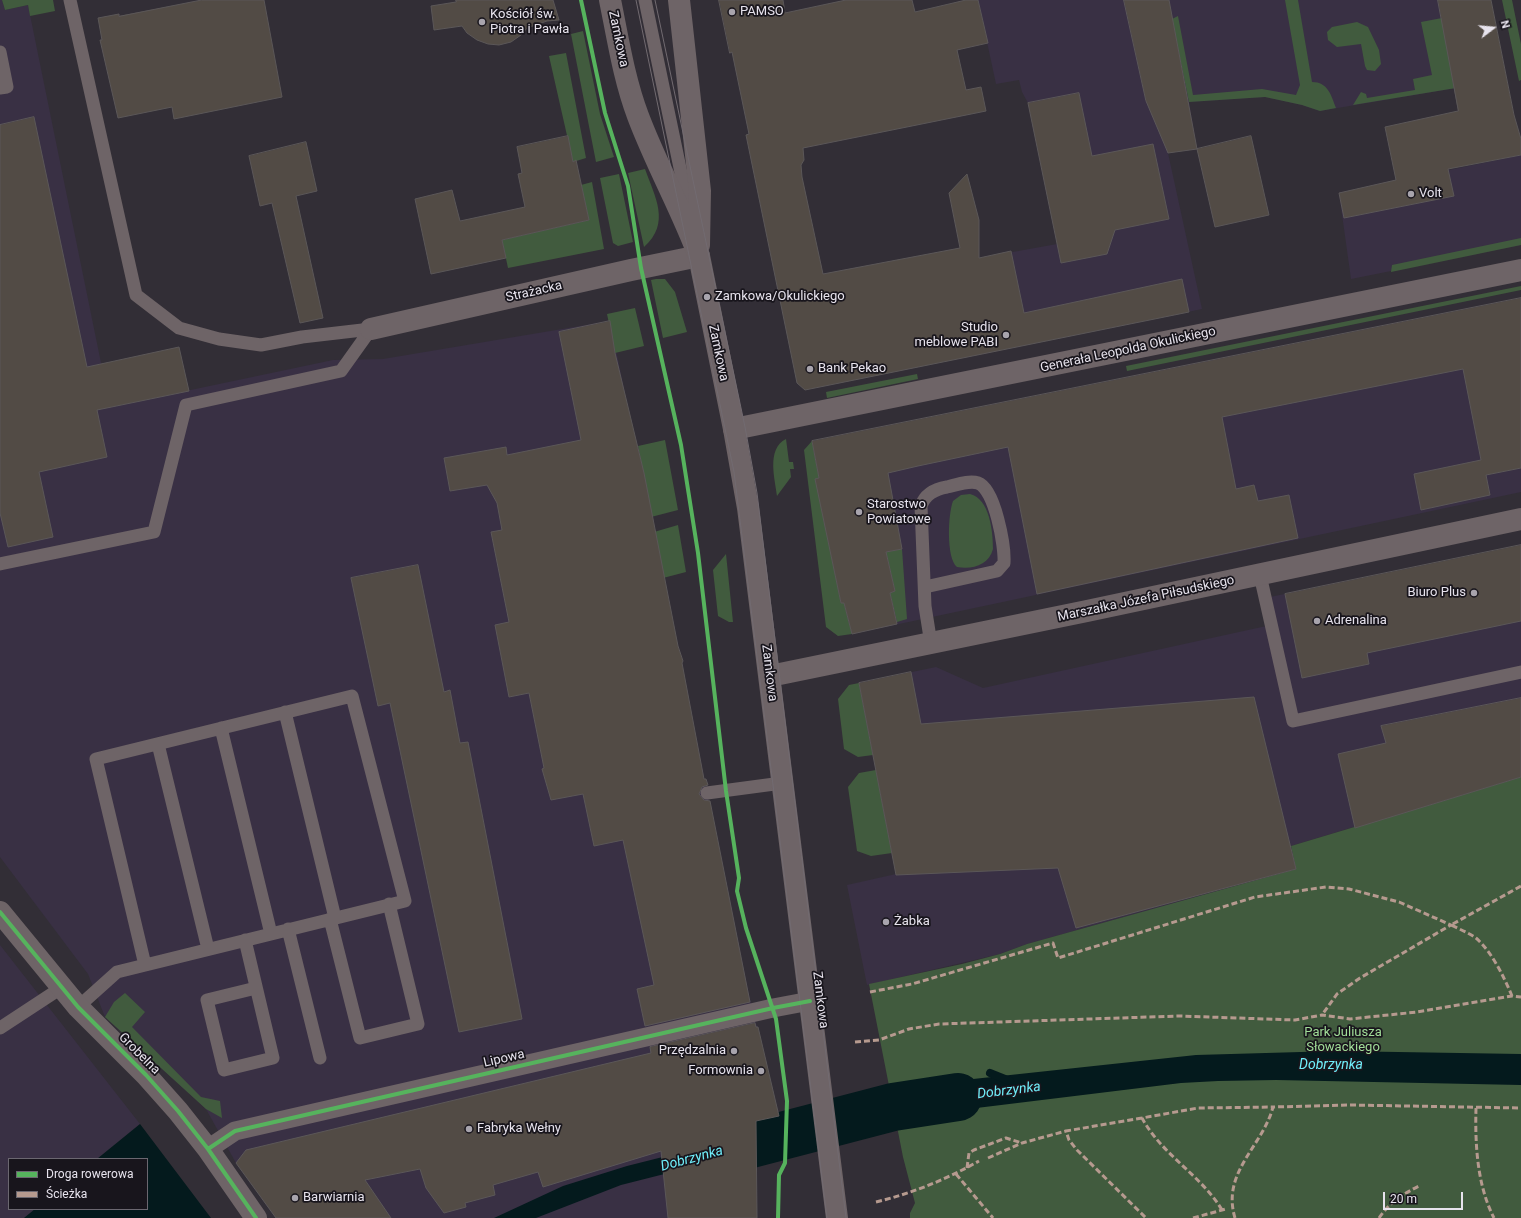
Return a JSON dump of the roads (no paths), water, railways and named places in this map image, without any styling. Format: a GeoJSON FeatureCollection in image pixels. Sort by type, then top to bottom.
{"type":"FeatureCollection","features":[{"type":"Feature","properties":{"kind":"street","name":"Zamkowa"},"geometry":{"type":"LineString","coordinates":[[610,0],[625,73],[638,115],[656,159],[686,222],[698,256],[734,430],[748,508],[770,676],[782,783],[837,1218]]}},
{"type":"Feature","properties":{"kind":"street","name":"Zamkowa"},"geometry":{"type":"LineString","coordinates":[[679,0],[700,196],[698,256]]}},
{"type":"Feature","properties":{"kind":"street","name":"Strażacka"},"geometry":{"type":"LineString","coordinates":[[371,329],[698,256]]}},
{"type":"Feature","properties":{"kind":"street","name":"Generała Leopolda Okulickiego"},"geometry":{"type":"LineString","coordinates":[[734,430],[1521,270]]}},
{"type":"Feature","properties":{"kind":"street","name":"Marszałka Józefa Piłsudskiego"},"geometry":{"type":"LineString","coordinates":[[770,676],[1260,575],[1521,518]]}},
{"type":"Feature","properties":{"kind":"street","name":"Grobelna"},"geometry":{"type":"LineString","coordinates":[[0,912],[78,1007],[146,1075],[178,1111],[208,1150],[256,1218]]}},
{"type":"Feature","properties":{"kind":"street","name":"Lipowa"},"geometry":{"type":"LineString","coordinates":[[208,1150],[235,1131],[773,1008],[810,1001]]}},
{"type":"Feature","properties":{"kind":"lane"},"geometry":{"type":"LineString","coordinates":[[70,0],[136,295],[179,328],[219,339],[261,345],[302,337],[371,329]]}},
{"type":"Feature","properties":{"kind":"lane"},"geometry":{"type":"LineString","coordinates":[[645,0],[698,256]]}},
{"type":"Feature","properties":{"kind":"lane"},"geometry":{"type":"LineString","coordinates":[[0,52],[7,87],[0,88]]}},
{"type":"Feature","properties":{"kind":"lane"},"geometry":{"type":"LineString","coordinates":[[0,564],[154,532],[186,405],[341,371],[371,329]]}},
{"type":"Feature","properties":{"kind":"lane"},"geometry":{"type":"LineString","coordinates":[[925,587],[997,571],[1004,563],[993,503],[984,487],[980,484],[974,482],[942,488],[928,494],[921,506],[926,617],[931,644]]}},
{"type":"Feature","properties":{"kind":"lane"},"geometry":{"type":"LineString","coordinates":[[1260,575],[1293,721],[1521,672]]}},
{"type":"Feature","properties":{"kind":"lane"},"geometry":{"type":"LineString","coordinates":[[78,1007],[116,972],[145,965],[208,949],[271,934],[332,918],[405,901],[352,696],[96,759],[145,965]]}},
{"type":"Feature","properties":{"kind":"lane"},"geometry":{"type":"LineString","coordinates":[[285,712],[360,1038],[418,1024],[389,904]]}},
{"type":"Feature","properties":{"kind":"lane"},"geometry":{"type":"LineString","coordinates":[[221,728],[271,934]]}},
{"type":"Feature","properties":{"kind":"lane"},"geometry":{"type":"LineString","coordinates":[[158,744],[208,949]]}},
{"type":"Feature","properties":{"kind":"lane"},"geometry":{"type":"LineString","coordinates":[[707,793],[782,783]]}},
{"type":"Feature","properties":{"kind":"lane"},"geometry":{"type":"LineString","coordinates":[[288,929],[320,1058]]}},
{"type":"Feature","properties":{"kind":"lane"},"geometry":{"type":"LineString","coordinates":[[245,940],[273,1058],[224,1070],[207,1000],[256,988]]}},
{"type":"Feature","properties":{"kind":"lane"},"geometry":{"type":"LineString","coordinates":[[0,1028],[62,988]]}},
{"type":"Feature","properties":{"kind":"water"},"geometry":{"type":"Polygon","coordinates":[[[1336,1051],[1521,1054],[1521,1085],[1276,1080],[1181,1083],[952,1111],[898,1128],[890,1090],[922,1087],[936,1083],[1196,1055],[1336,1051]]]}},
{"type":"Feature","properties":{"kind":"water"},"geometry":{"type":"Polygon","coordinates":[[[140,1124],[211,1218],[24,1218],[34,1210],[148,1210],[148,1158],[98,1158],[140,1124]]]}},
{"type":"Feature","properties":{"kind":"water"},"geometry":{"type":"Polygon","coordinates":[[[766,1131],[771,1147],[621,1185],[536,1218],[494,1218],[563,1186],[627,1166],[766,1131]]]}},
{"type":"Feature","properties":{"kind":"waterway"},"geometry":{"type":"LineString","coordinates":[[990,1073],[1010,1081]]}},
{"type":"Feature","properties":{"kind":"waterway","name":"Dobrzynka"},"geometry":{"type":"LineString","coordinates":[[705,1156],[893,1107],[958,1097]]}},
{"type":"Feature","properties":{"kind":"tram line"},"geometry":{"type":"LineString","coordinates":[[636,0],[734,472],[827,1218]]}},
{"type":"Feature","properties":{"kind":"tram line"},"geometry":{"type":"LineString","coordinates":[[655,0],[745,427],[757,493],[846,1218]]}},
{"type":"Feature","properties":{"kind":"place","name":"PAMSO"},"geometry":{"type":"Point","coordinates":[732,12]}},
{"type":"Feature","properties":{"kind":"place","name":"Kościół św. Piotra i Pawła"},"geometry":{"type":"Point","coordinates":[482,22]}},
{"type":"Feature","properties":{"kind":"place","name":"Volt"},"geometry":{"type":"Point","coordinates":[1411,194]}},
{"type":"Feature","properties":{"kind":"place","name":"Zamkowa/Okulickiego"},"geometry":{"type":"Point","coordinates":[707,297]}},
{"type":"Feature","properties":{"kind":"place","name":"Studio meblowe PABI"},"geometry":{"type":"Point","coordinates":[1006,335]}},
{"type":"Feature","properties":{"kind":"place","name":"Bank Pekao"},"geometry":{"type":"Point","coordinates":[810,369]}},
{"type":"Feature","properties":{"kind":"place","name":"Starostwo Powiatowe"},"geometry":{"type":"Point","coordinates":[859,512]}},
{"type":"Feature","properties":{"kind":"place","name":"Biuro Plus"},"geometry":{"type":"Point","coordinates":[1474,593]}},
{"type":"Feature","properties":{"kind":"place","name":"Adrenalina"},"geometry":{"type":"Point","coordinates":[1317,621]}},
{"type":"Feature","properties":{"kind":"place","name":"Żabka"},"geometry":{"type":"Point","coordinates":[886,922]}},
{"type":"Feature","properties":{"kind":"place","name":"Przędzalnia"},"geometry":{"type":"Point","coordinates":[734,1051]}},
{"type":"Feature","properties":{"kind":"place","name":"Formownia"},"geometry":{"type":"Point","coordinates":[761,1071]}},
{"type":"Feature","properties":{"kind":"place","name":"Fabryka Wełny"},"geometry":{"type":"Point","coordinates":[469,1129]}},
{"type":"Feature","properties":{"kind":"place","name":"Barwiarnia"},"geometry":{"type":"Point","coordinates":[295,1198]}},
{"type":"Feature","properties":{"kind":"park label","name":"Park Juliusza Słowackiego"},"geometry":{"type":"Point","coordinates":[1343,1040]}}]}
